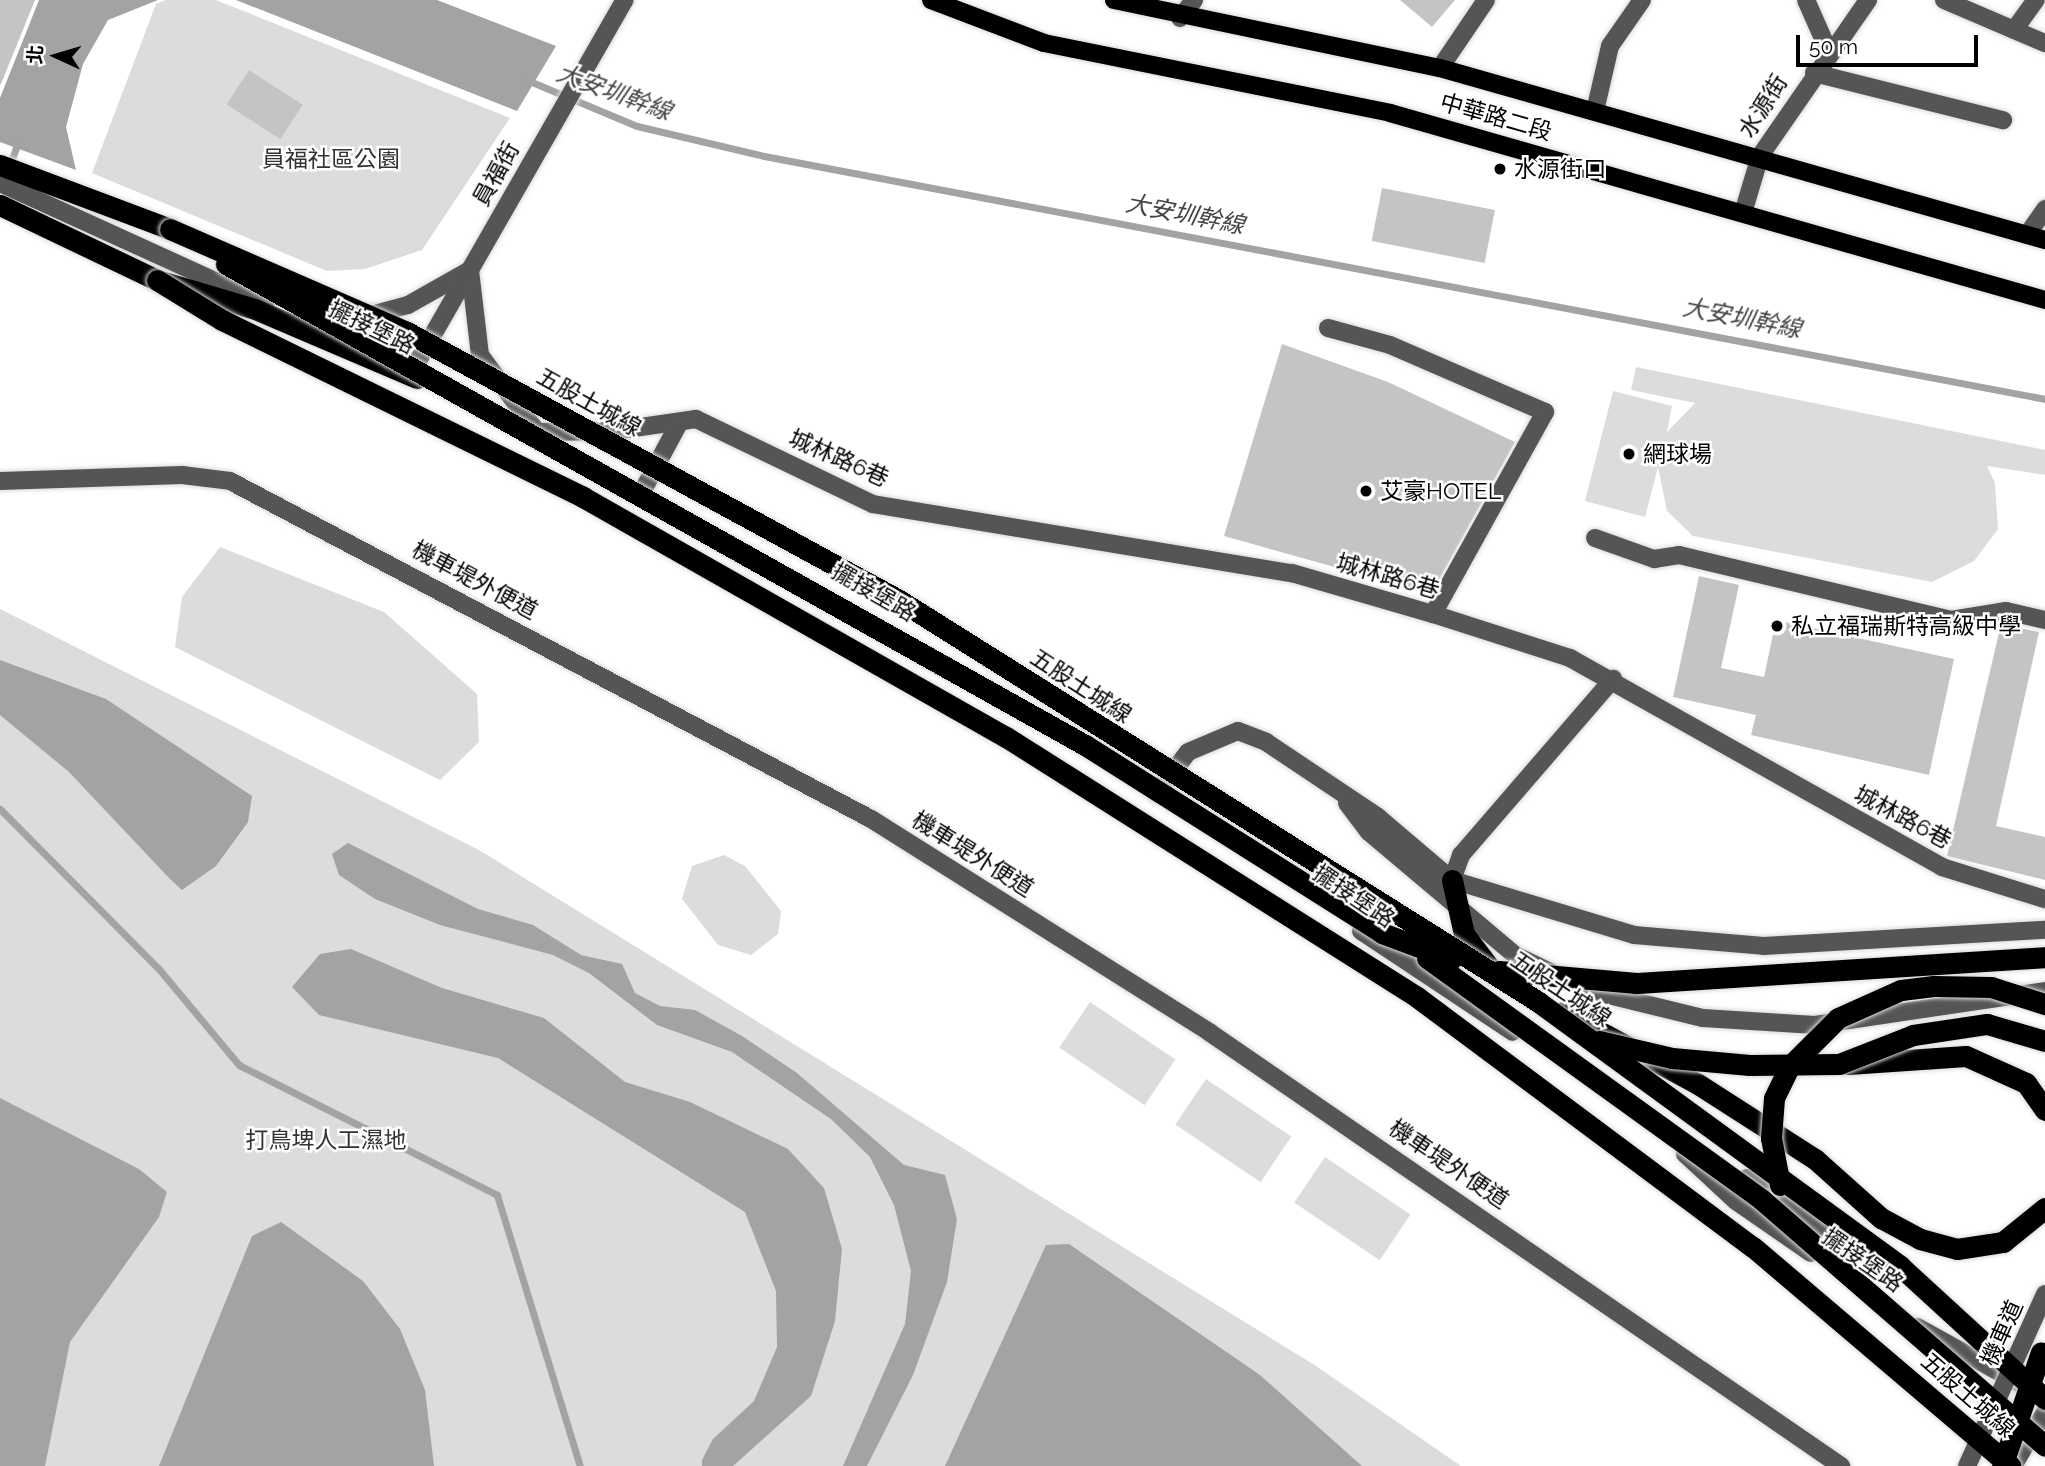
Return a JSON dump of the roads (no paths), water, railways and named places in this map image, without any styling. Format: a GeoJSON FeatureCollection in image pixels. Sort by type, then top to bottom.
{"type":"FeatureCollection","features":[{"type":"Feature","properties":{"kind":"highway","name":"五股土城線"},"geometry":{"type":"LineString","coordinates":[[0,165],[170,229],[407,332],[887,593],[1196,792],[1548,1009],[1900,1266],[2045,1398]]}},
{"type":"Feature","properties":{"kind":"highway","name":"五股土城線"},"geometry":{"type":"LineString","coordinates":[[0,205],[157,281],[222,320],[583,497],[946,703],[1406,989],[1753,1247],[2012,1466]]}},
{"type":"Feature","properties":{"kind":"highway"},"geometry":{"type":"LineString","coordinates":[[170,229],[431,384],[1085,745],[1470,991],[1577,1036],[1672,1058],[1839,1064],[1966,1056],[2026,1083],[2045,1110]]}},
{"type":"Feature","properties":{"kind":"highway"},"geometry":{"type":"LineString","coordinates":[[157,281],[255,309],[431,384]]}},
{"type":"Feature","properties":{"kind":"highway"},"geometry":{"type":"LineString","coordinates":[[1196,792],[1761,1199],[2045,1446]]}},
{"type":"Feature","properties":{"kind":"highway"},"geometry":{"type":"LineString","coordinates":[[1452,880],[1454,905],[1464,934],[1497,977],[1698,1084],[1815,1159],[1881,1218],[1920,1239],[1957,1249],[2003,1242],[2045,1208]]}},
{"type":"Feature","properties":{"kind":"highway"},"geometry":{"type":"LineString","coordinates":[[1382,933],[1448,958],[1528,977],[1636,983],[2045,957]]}},
{"type":"Feature","properties":{"kind":"highway"},"geometry":{"type":"LineString","coordinates":[[2045,1004],[1991,987],[1962,986],[1901,990],[1866,1002],[1811,1041],[1789,1068],[1774,1098],[1771,1138],[1780,1190],[1813,1231],[2045,1434]]}},
{"type":"Feature","properties":{"kind":"highway"},"geometry":{"type":"LineString","coordinates":[[1839,1064],[1913,1035],[1987,1024],[2045,1041]]}},
{"type":"Feature","properties":{"kind":"highway"},"geometry":{"type":"LineString","coordinates":[[2001,1466],[2044,1346]]}},
{"type":"Feature","properties":{"kind":"main road","name":"中華路二段"},"geometry":{"type":"LineString","coordinates":[[931,0],[1044,43],[1390,113],[2045,300]]}},
{"type":"Feature","properties":{"kind":"main road","name":"中華路二段"},"geometry":{"type":"LineString","coordinates":[[1114,0],[1181,18],[1440,68],[1760,156],[2045,240]]}},
{"type":"Feature","properties":{"kind":"street","name":"員福街"},"geometry":{"type":"LineString","coordinates":[[411,373],[625,0]]}},
{"type":"Feature","properties":{"kind":"street"},"geometry":{"type":"LineString","coordinates":[[1181,18],[1194,0]]}},
{"type":"Feature","properties":{"kind":"street"},"geometry":{"type":"LineString","coordinates":[[1440,68],[1486,0]]}},
{"type":"Feature","properties":{"kind":"street"},"geometry":{"type":"LineString","coordinates":[[1595,111],[1610,46],[1642,0]]}},
{"type":"Feature","properties":{"kind":"street"},"geometry":{"type":"LineString","coordinates":[[1806,0],[1829,52]]}},
{"type":"Feature","properties":{"kind":"street","name":"水源街"},"geometry":{"type":"LineString","coordinates":[[1742,213],[1760,156],[1814,73],[1868,0]]}},
{"type":"Feature","properties":{"kind":"street"},"geometry":{"type":"LineString","coordinates":[[1944,0],[2045,43]]}},
{"type":"Feature","properties":{"kind":"street"},"geometry":{"type":"LineString","coordinates":[[2014,30],[2036,0]]}},
{"type":"Feature","properties":{"kind":"street"},"geometry":{"type":"LineString","coordinates":[[1814,73],[2003,120]]}},
{"type":"Feature","properties":{"kind":"street","name":"擺接堡路"},"geometry":{"type":"LineString","coordinates":[[0,183],[537,432],[939,657],[1157,793],[1670,1139],[1749,1179],[1938,1300],[2045,1391]]}},
{"type":"Feature","properties":{"kind":"street"},"geometry":{"type":"LineString","coordinates":[[2027,235],[2045,209]]}},
{"type":"Feature","properties":{"kind":"street"},"geometry":{"type":"LineString","coordinates":[[317,328],[350,324],[408,305],[470,270],[480,355],[537,432]]}},
{"type":"Feature","properties":{"kind":"street"},"geometry":{"type":"LineString","coordinates":[[1328,328],[1390,345],[1545,412],[1433,614]]}},
{"type":"Feature","properties":{"kind":"street","name":"城林路6巷"},"geometry":{"type":"LineString","coordinates":[[537,432],[678,425],[696,419],[873,504],[1292,573],[1433,614],[1613,679],[1942,867],[2045,900]]}},
{"type":"Feature","properties":{"kind":"street"},"geometry":{"type":"LineString","coordinates":[[643,490],[678,425]]}},
{"type":"Feature","properties":{"kind":"street","name":"機車堤外便道"},"geometry":{"type":"LineString","coordinates":[[0,481],[182,475],[230,481],[859,812],[1209,1032],[1841,1466]]}},
{"type":"Feature","properties":{"kind":"street"},"geometry":{"type":"LineString","coordinates":[[1595,538],[1654,559],[1679,555],[1951,620],[2006,611],[2045,620]]}},
{"type":"Feature","properties":{"kind":"street"},"geometry":{"type":"LineString","coordinates":[[1452,880],[1461,855],[1613,679]]}},
{"type":"Feature","properties":{"kind":"street"},"geometry":{"type":"LineString","coordinates":[[1157,793],[1188,752],[1238,731],[1266,742],[1340,795],[1378,817],[1452,880],[1634,935],[1702,944],[2045,930]]}},
{"type":"Feature","properties":{"kind":"street"},"geometry":{"type":"LineString","coordinates":[[1340,795],[1369,832],[1515,955],[1588,990],[1703,1018],[1815,1025],[2045,991]]}},
{"type":"Feature","properties":{"kind":"street","name":"擺接堡路"},"geometry":{"type":"LineString","coordinates":[[1670,1139],[1736,1201],[1918,1328],[2045,1398]]}},
{"type":"Feature","properties":{"kind":"street","name":"機車道"},"geometry":{"type":"LineString","coordinates":[[1966,1466],[2045,1294]]}},
{"type":"Feature","properties":{"kind":"street"},"geometry":{"type":"LineString","coordinates":[[2012,1466],[2045,1412]]}},
{"type":"Feature","properties":{"kind":"waterway","name":"大安圳幹線"},"geometry":{"type":"LineString","coordinates":[[527,80],[637,126],[764,156],[2045,399]]}},
{"type":"Feature","properties":{"kind":"waterway","name":"大安圳幹線"},"geometry":{"type":"LineString","coordinates":[[9,167],[19,139]]}},
{"type":"Feature","properties":{"kind":"waterway"},"geometry":{"type":"LineString","coordinates":[[0,809],[158,968],[239,1065],[497,1195],[580,1466]]}},
{"type":"Feature","properties":{"kind":"place","name":"水源街口"},"geometry":{"type":"Point","coordinates":[1500,169]}},
{"type":"Feature","properties":{"kind":"place","name":"網球場"},"geometry":{"type":"Point","coordinates":[1629,454]}},
{"type":"Feature","properties":{"kind":"place","name":"艾豪HOTEL"},"geometry":{"type":"Point","coordinates":[1366,491]}},
{"type":"Feature","properties":{"kind":"place","name":"私立福瑞斯特高級中學"},"geometry":{"type":"Point","coordinates":[1777,626]}},
{"type":"Feature","properties":{"kind":"park label","name":"員福社區公園"},"geometry":{"type":"Point","coordinates":[331,159]}},
{"type":"Feature","properties":{"kind":"park label","name":"打鳥埤人工濕地"},"geometry":{"type":"Point","coordinates":[326,1140]}}]}
